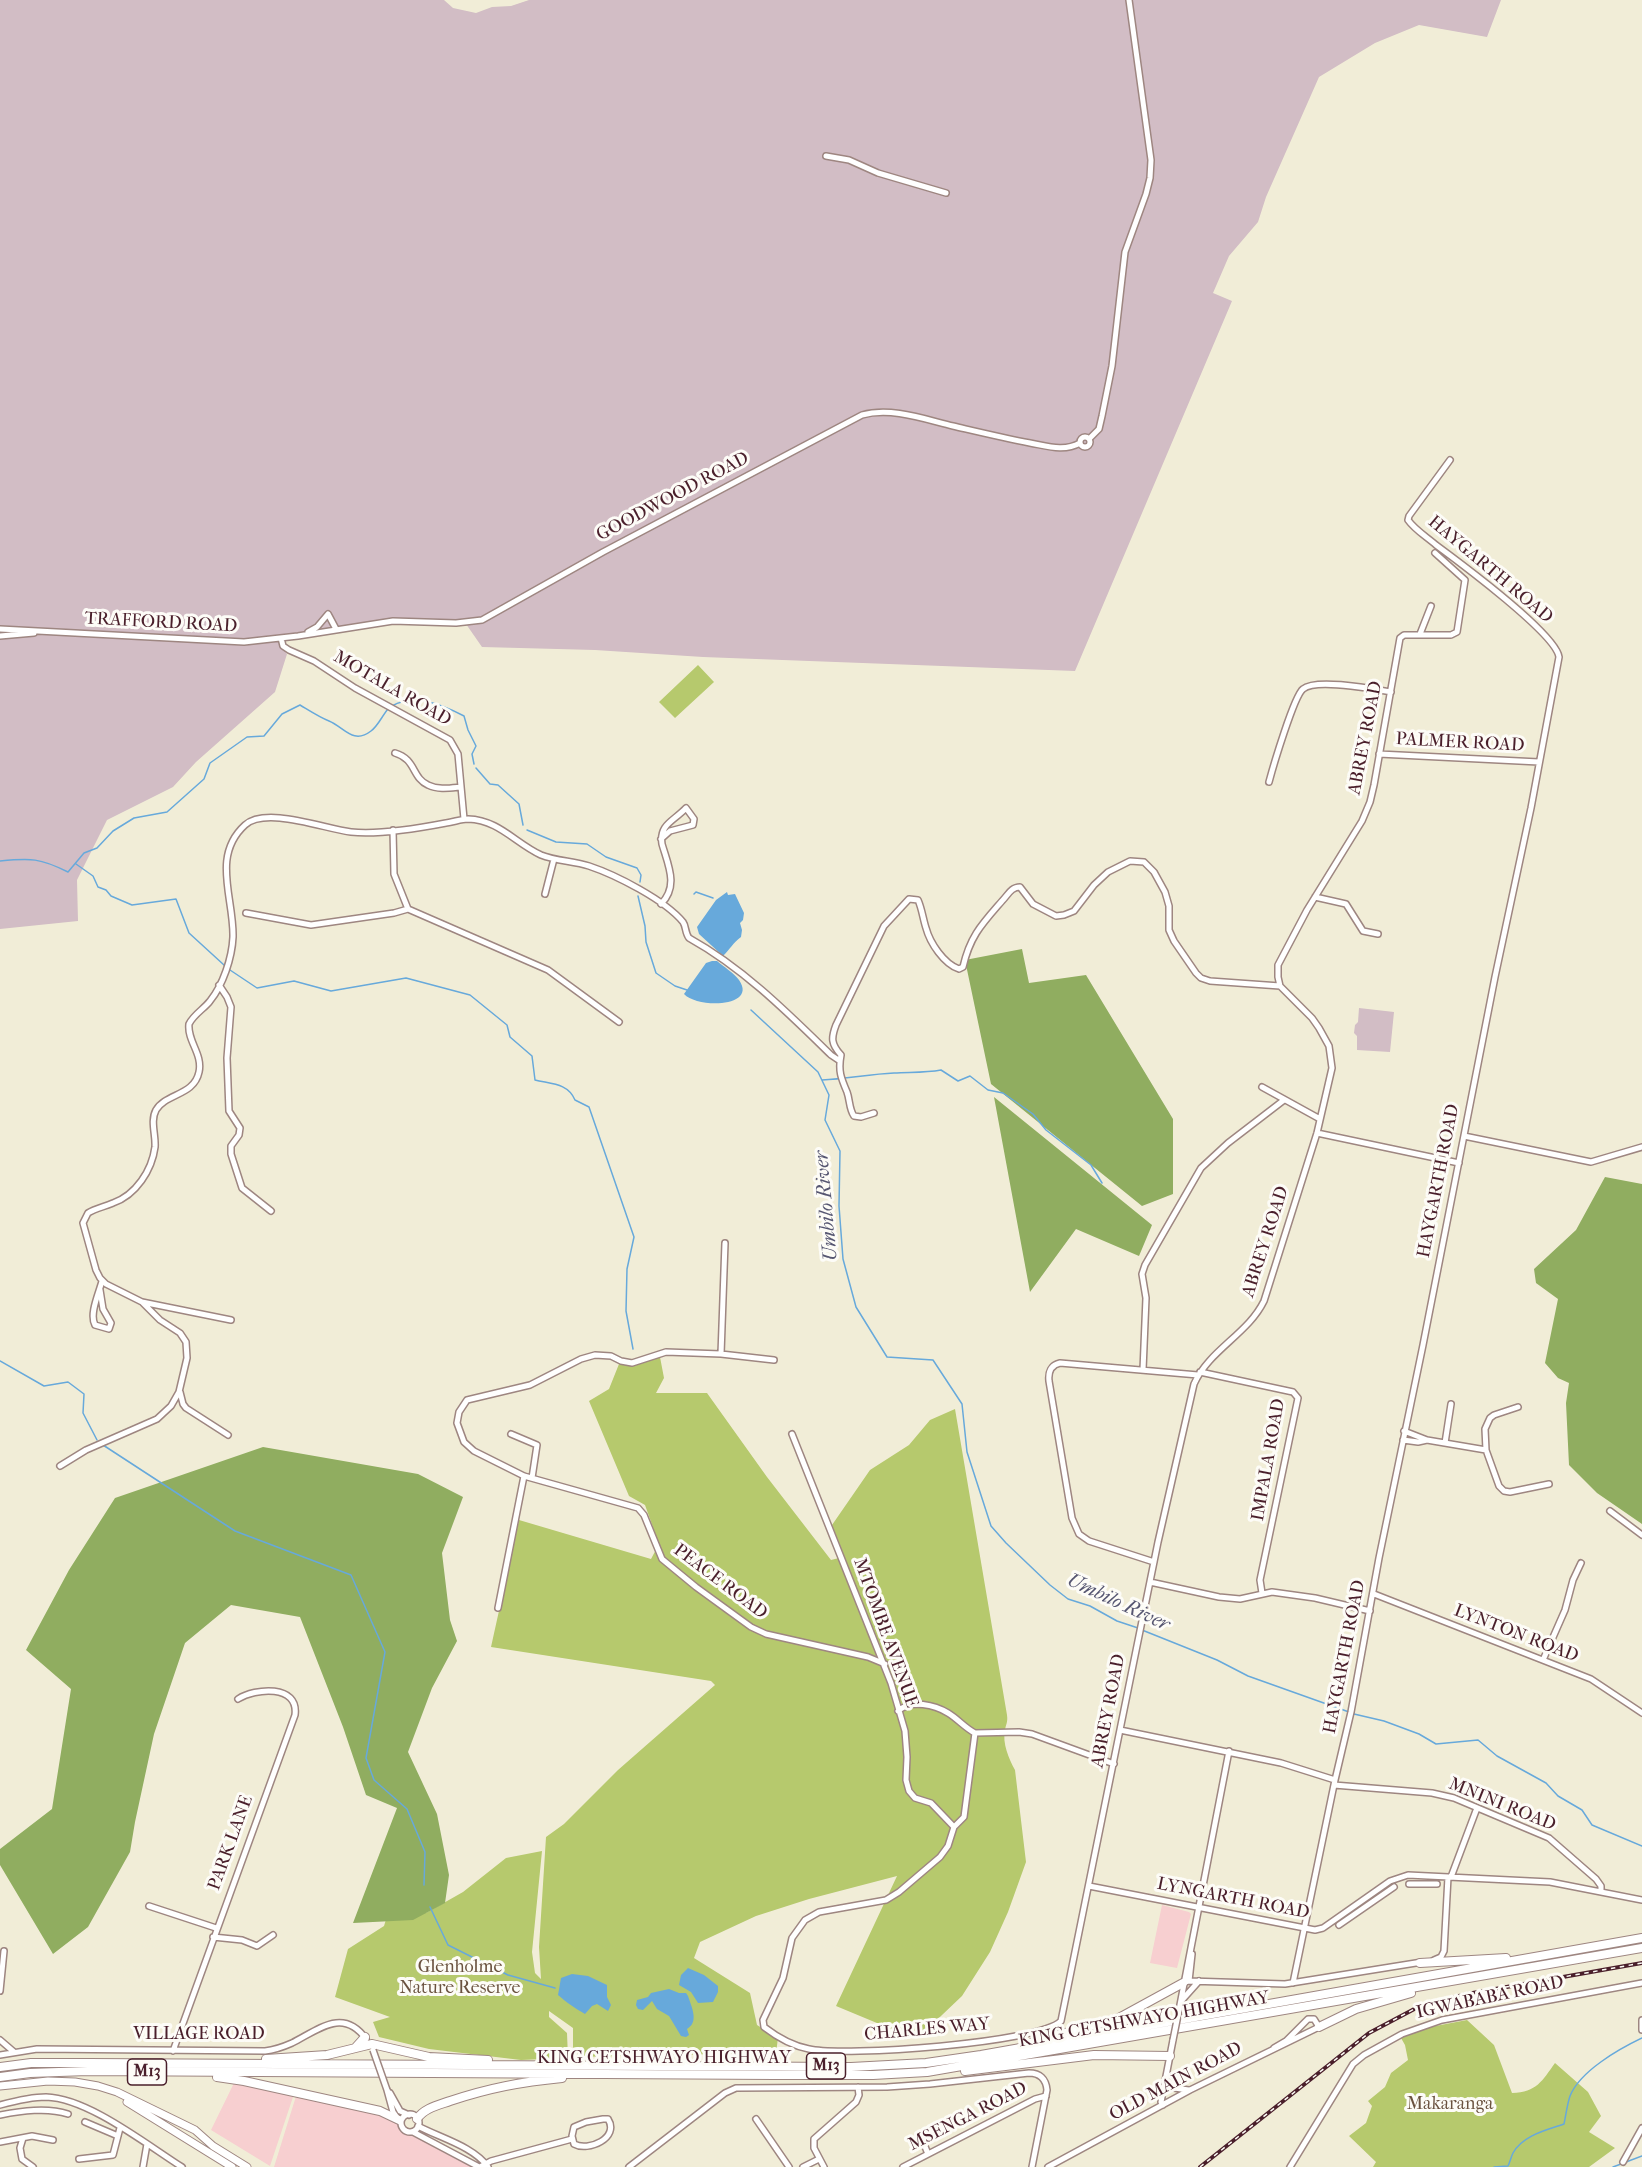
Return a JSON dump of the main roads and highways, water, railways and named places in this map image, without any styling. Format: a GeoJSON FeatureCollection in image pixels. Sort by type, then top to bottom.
{"type":"FeatureCollection","features":[{"type":"Feature","properties":{"kind":"highway","name":"KING CETSHWAYO HIGHWAY"},"geometry":{"type":"LineString","coordinates":[[0,2067],[31,2063],[883,2066],[944,2061],[1016,2049],[1642,1938]]}},
{"type":"Feature","properties":{"kind":"highway","name":"KING CETSHWAYO HIGHWAY"},"geometry":{"type":"LineString","coordinates":[[0,2078],[30,2073],[88,2071],[873,2075],[927,2072],[1642,1948]]}},
{"type":"Feature","properties":{"kind":"highway"},"geometry":{"type":"LineString","coordinates":[[1420,1963],[1491,1960],[1577,1950]]}},
{"type":"Feature","properties":{"kind":"highway"},"geometry":{"type":"LineString","coordinates":[[1319,2027],[1368,2005],[1468,1978]]}},
{"type":"Feature","properties":{"kind":"highway"},"geometry":{"type":"LineString","coordinates":[[1016,2049],[1033,2042],[1119,2018],[1186,1982]]}},
{"type":"Feature","properties":{"kind":"highway"},"geometry":{"type":"LineString","coordinates":[[232,2063],[256,2059],[327,2055],[370,2044],[429,2057],[525,2065]]}},
{"type":"Feature","properties":{"kind":"highway"},"geometry":{"type":"LineString","coordinates":[[927,2072],[967,2071],[1094,2055],[1170,2056]]}},
{"type":"Feature","properties":{"kind":"highway"},"geometry":{"type":"LineString","coordinates":[[196,2073],[380,2111],[400,2121]]}},
{"type":"Feature","properties":{"kind":"highway"},"geometry":{"type":"LineString","coordinates":[[415,2120],[428,2110],[499,2086],[614,2074]]}},
{"type":"Feature","properties":{"kind":"main road"},"geometry":{"type":"LineString","coordinates":[[0,2086],[30,2082],[91,2084],[177,2120],[199,2132],[213,2146],[247,2167]]}},
{"type":"Feature","properties":{"kind":"main road"},"geometry":{"type":"LineString","coordinates":[[112,2092],[232,2167]]}},
{"type":"Feature","properties":{"kind":"main road"},"geometry":{"type":"LineString","coordinates":[[176,2133],[177,2120]]}},
{"type":"Feature","properties":{"kind":"main road"},"geometry":{"type":"LineString","coordinates":[[188,2140],[186,2133],[192,2129]]}},
{"type":"Feature","properties":{"kind":"water"},"geometry":{"type":"Polygon","coordinates":[[[727,892],[728,895],[735,894],[744,913],[740,923],[741,937],[723,956],[699,934],[697,927],[716,900],[727,892]]]}},
{"type":"Feature","properties":{"kind":"water"},"geometry":{"type":"Polygon","coordinates":[[[717,961],[737,977],[743,989],[740,996],[724,1003],[713,1003],[691,999],[684,994],[706,963],[717,961]]]}},
{"type":"Feature","properties":{"kind":"water"},"geometry":{"type":"Polygon","coordinates":[[[688,1968],[704,1975],[718,1986],[713,2002],[698,2003],[691,1992],[679,1985],[681,1975],[688,1968]]]}},
{"type":"Feature","properties":{"kind":"water"},"geometry":{"type":"Polygon","coordinates":[[[572,1974],[588,1976],[607,1985],[607,1997],[611,2005],[608,2011],[597,2004],[585,2014],[558,1995],[561,1978],[572,1974]]]}},
{"type":"Feature","properties":{"kind":"water"},"geometry":{"type":"Polygon","coordinates":[[[669,1989],[686,1993],[693,2010],[693,2023],[687,2029],[689,2035],[686,2037],[681,2036],[669,2016],[657,2009],[652,2001],[643,2010],[638,2009],[636,2005],[637,2000],[648,1997],[651,1993],[669,1989]]]}},
{"type":"Feature","properties":{"kind":"waterway","name":"Umbilo River"},"geometry":{"type":"LineString","coordinates":[[392,706],[410,701],[429,702],[464,716],[476,746],[472,754],[474,764]]}},
{"type":"Feature","properties":{"kind":"waterway","name":"Umbilo River"},"geometry":{"type":"LineString","coordinates":[[0,861],[35,860],[68,872],[84,853],[97,848],[113,831],[134,818],[167,812],[204,779],[210,763],[247,737],[264,736],[282,714],[300,705],[354,736],[365,735],[373,729],[388,709]]}},
{"type":"Feature","properties":{"kind":"waterway","name":"Umbilo River"},"geometry":{"type":"LineString","coordinates":[[476,768],[490,784],[498,785],[519,804],[523,825]]}},
{"type":"Feature","properties":{"kind":"waterway","name":"Umbilo River"},"geometry":{"type":"LineString","coordinates":[[527,830],[556,842],[587,844],[606,857],[637,868],[641,875],[640,882]]}},
{"type":"Feature","properties":{"kind":"waterway"},"geometry":{"type":"LineString","coordinates":[[76,864],[93,876],[98,887],[106,890],[111,896],[132,905],[176,899],[189,933],[224,965]]}},
{"type":"Feature","properties":{"kind":"waterway","name":"Umbilo River"},"geometry":{"type":"LineString","coordinates":[[694,894],[696,892],[713,898]]}},
{"type":"Feature","properties":{"kind":"waterway","name":"Umbilo River"},"geometry":{"type":"LineString","coordinates":[[638,896],[646,942],[656,973],[675,986],[687,990]]}},
{"type":"Feature","properties":{"kind":"waterway"},"geometry":{"type":"LineString","coordinates":[[230,970],[257,988],[294,981],[331,991],[406,978],[470,995],[507,1025],[510,1037],[532,1056],[535,1080],[563,1087],[572,1094],[575,1100],[589,1107],[634,1237],[627,1269],[626,1311],[633,1349]]}},
{"type":"Feature","properties":{"kind":"waterway","name":"Umbilo River"},"geometry":{"type":"LineString","coordinates":[[751,1010],[818,1072],[829,1095],[825,1120],[840,1151],[839,1206],[843,1259],[856,1307],[887,1357],[933,1360],[962,1404],[967,1452],[991,1526],[1050,1585],[1068,1599],[1090,1606],[1117,1621],[1138,1628]]}},
{"type":"Feature","properties":{"kind":"waterway"},"geometry":{"type":"LineString","coordinates":[[822,1080],[941,1070],[958,1081],[970,1076],[988,1090],[1003,1093],[1033,1114],[1046,1130],[1091,1165],[1102,1183]]}},
{"type":"Feature","properties":{"kind":"waterway"},"geometry":{"type":"LineString","coordinates":[[0,1361],[44,1386],[68,1382],[84,1394],[83,1413],[97,1440]]}},
{"type":"Feature","properties":{"kind":"waterway"},"geometry":{"type":"LineString","coordinates":[[103,1445],[235,1531],[351,1575],[385,1652],[366,1758],[374,1780],[407,1809],[425,1852],[424,1885]]}},
{"type":"Feature","properties":{"kind":"waterway","name":"Umbilo River"},"geometry":{"type":"LineString","coordinates":[[1142,1630],[1217,1660],[1248,1676],[1349,1712]]}},
{"type":"Feature","properties":{"kind":"waterway","name":"Umbilo River"},"geometry":{"type":"LineString","coordinates":[[1354,1714],[1384,1721],[1419,1734],[1436,1744],[1478,1740],[1497,1756],[1546,1783],[1558,1796],[1582,1810],[1592,1825],[1642,1846]]}},
{"type":"Feature","properties":{"kind":"waterway"},"geometry":{"type":"LineString","coordinates":[[430,1907],[448,1945],[508,1975],[555,1988]]}},
{"type":"Feature","properties":{"kind":"waterway"},"geometry":{"type":"LineString","coordinates":[[1494,2167],[1508,2166],[1517,2147],[1529,2137],[1564,2124],[1570,2096],[1582,2078],[1622,2048],[1642,2038]]}},
{"type":"Feature","properties":{"kind":"waterway"},"geometry":{"type":"LineString","coordinates":[[1626,2162],[1642,2156]]}},
{"type":"Feature","properties":{"kind":"waterway"},"geometry":{"type":"LineString","coordinates":[[1613,2167],[1621,2164]]}},
{"type":"Feature","properties":{"kind":"railway"},"geometry":{"type":"LineString","coordinates":[[1200,2167],[1369,2033],[1420,2006],[1467,1994],[1642,1963]]}},
{"type":"Feature","properties":{"kind":"park label","name":"Glenholme Nature Reserve"},"geometry":{"type":"Point","coordinates":[460,1978]}},
{"type":"Feature","properties":{"kind":"park label","name":"Makaranga"},"geometry":{"type":"Point","coordinates":[1450,2105]}}]}
